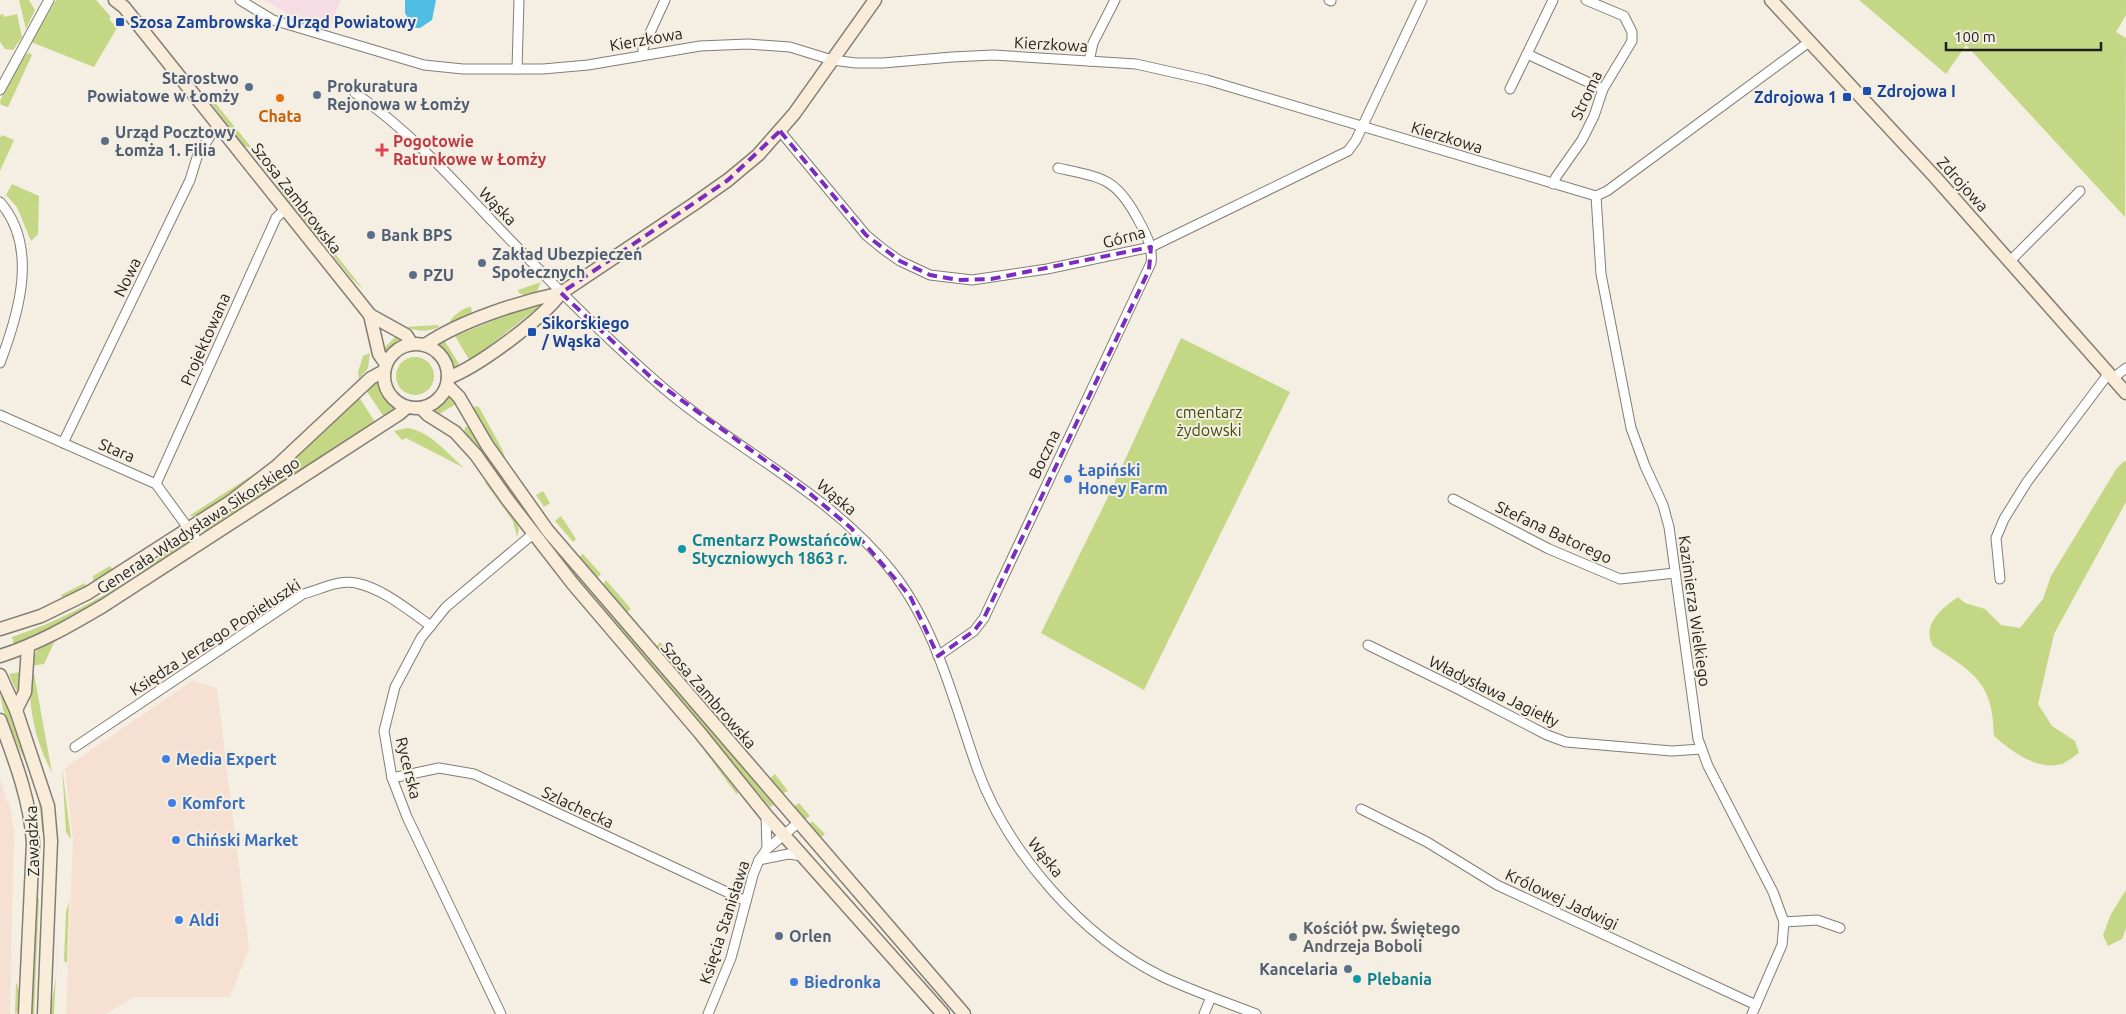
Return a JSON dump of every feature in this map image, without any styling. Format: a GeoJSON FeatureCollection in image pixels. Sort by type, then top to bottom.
{"type":"FeatureCollection","features":[{"type":"Feature","properties":{"kind":"main road"},"geometry":{"type":"LineString","coordinates":[[383,363],[383,379],[388,393],[400,404],[403,411],[424,411],[434,402],[447,382],[464,372],[548,309],[560,293],[728,180],[758,155],[780,131],[875,0]]}},
{"type":"Feature","properties":{"kind":"main road","name":"Zdrojowa"},"geometry":{"type":"LineString","coordinates":[[1771,0],[1935,177],[2126,393]]}},
{"type":"Feature","properties":{"kind":"main road","name":"Szosa Zambrowska"},"geometry":{"type":"LineString","coordinates":[[119,2],[370,315],[409,340]]}},
{"type":"Feature","properties":{"kind":"main road"},"geometry":{"type":"LineString","coordinates":[[371,378],[396,350],[409,340],[430,341],[531,299],[560,293]]}},
{"type":"Feature","properties":{"kind":"main road","name":"Szosa Zambrowska"},"geometry":{"type":"LineString","coordinates":[[370,315],[383,363]]}},
{"type":"Feature","properties":{"kind":"main road"},"geometry":{"type":"LineString","coordinates":[[430,341],[442,358],[447,382]]}},
{"type":"Feature","properties":{"kind":"main road","name":"Generała Władysława Sikorskiego"},"geometry":{"type":"LineString","coordinates":[[0,629],[41,616],[88,593],[189,529],[261,480],[371,378],[383,363]]}},
{"type":"Feature","properties":{"kind":"main road"},"geometry":{"type":"LineString","coordinates":[[459,397],[464,372]]}},
{"type":"Feature","properties":{"kind":"main road","name":"Szosa Zambrowska"},"geometry":{"type":"LineString","coordinates":[[447,382],[459,397],[518,492],[548,531],[798,824],[964,1014]]}},
{"type":"Feature","properties":{"kind":"main road","name":"Generała Władysława Sikorskiego"},"geometry":{"type":"LineString","coordinates":[[0,656],[28,647],[55,634],[103,606],[403,411]]}},
{"type":"Feature","properties":{"kind":"main road","name":"Szosa Zambrowska"},"geometry":{"type":"LineString","coordinates":[[424,411],[455,432],[476,455],[533,534],[766,815],[943,1014]]}},
{"type":"Feature","properties":{"kind":"main road"},"geometry":{"type":"LineString","coordinates":[[455,432],[461,424],[472,419]]}},
{"type":"Feature","properties":{"kind":"main road"},"geometry":{"type":"LineString","coordinates":[[16,710],[25,692],[28,647]]}},
{"type":"Feature","properties":{"kind":"main road","name":"Zawadzka"},"geometry":{"type":"LineString","coordinates":[[0,676],[16,710],[48,806],[51,841],[44,1014]]}},
{"type":"Feature","properties":{"kind":"main road","name":"Zawadzka"},"geometry":{"type":"LineString","coordinates":[[0,720],[24,788],[31,820],[32,843],[25,1014]]}},
{"type":"Feature","properties":{"kind":"main road"},"geometry":{"type":"LineString","coordinates":[[868,931],[877,930],[881,925],[881,919]]}},
{"type":"Feature","properties":{"kind":"street"},"geometry":{"type":"LineString","coordinates":[[0,90],[49,0]]}},
{"type":"Feature","properties":{"kind":"street","name":"Kierzkowa"},"geometry":{"type":"LineString","coordinates":[[240,0],[273,20],[424,65],[463,69],[516,69],[588,64],[700,46],[772,44],[790,47],[832,60],[883,63],[952,56],[993,55],[1136,64],[1171,71],[1596,196]]}},
{"type":"Feature","properties":{"kind":"street"},"geometry":{"type":"LineString","coordinates":[[516,69],[519,0]]}},
{"type":"Feature","properties":{"kind":"street"},"geometry":{"type":"LineString","coordinates":[[643,55],[643,48],[665,0]]}},
{"type":"Feature","properties":{"kind":"street"},"geometry":{"type":"LineString","coordinates":[[1089,61],[1093,43],[1115,0]]}},
{"type":"Feature","properties":{"kind":"street","name":"Górna"},"geometry":{"type":"LineString","coordinates":[[780,131],[866,235],[900,261],[930,275],[958,280],[991,279],[1093,260],[1151,246],[1344,154],[1354,144],[1363,127],[1422,0]]}},
{"type":"Feature","properties":{"kind":"street"},"geometry":{"type":"LineString","coordinates":[[1510,89],[1553,0]]}},
{"type":"Feature","properties":{"kind":"street","name":"Stroma"},"geometry":{"type":"LineString","coordinates":[[1553,184],[1588,128],[1604,89],[1632,41],[1632,32],[1624,16],[1586,0]]}},
{"type":"Feature","properties":{"kind":"street"},"geometry":{"type":"LineString","coordinates":[[1596,196],[1607,191],[1809,42]]}},
{"type":"Feature","properties":{"kind":"street"},"geometry":{"type":"LineString","coordinates":[[1527,54],[1604,89]]}},
{"type":"Feature","properties":{"kind":"street","name":"Wąska"},"geometry":{"type":"LineString","coordinates":[[355,93],[422,149],[560,293],[655,382],[802,488],[851,528],[879,556],[910,596],[938,656],[985,788],[1002,824],[1028,861],[1072,910],[1108,942],[1162,976],[1256,1014]]}},
{"type":"Feature","properties":{"kind":"street","name":"Nowa"},"geometry":{"type":"LineString","coordinates":[[63,443],[190,180],[198,154],[218,125]]}},
{"type":"Feature","properties":{"kind":"street"},"geometry":{"type":"LineString","coordinates":[[1058,168],[1099,178],[1120,190],[1131,205],[1151,246]]}},
{"type":"Feature","properties":{"kind":"street"},"geometry":{"type":"LineString","coordinates":[[2010,261],[2080,191]]}},
{"type":"Feature","properties":{"kind":"street","name":"Kazimierza Wielkiego"},"geometry":{"type":"LineString","coordinates":[[1596,196],[1601,274],[1631,428],[1645,466],[1664,505],[1695,723],[1701,749],[1773,892],[1784,922],[1782,945],[1752,1014]]}},
{"type":"Feature","properties":{"kind":"street"},"geometry":{"type":"LineString","coordinates":[[0,202],[18,231],[22,258],[17,309],[0,363]]}},
{"type":"Feature","properties":{"kind":"street","name":"Projektowana"},"geometry":{"type":"LineString","coordinates":[[156,484],[276,218],[285,209]]}},
{"type":"Feature","properties":{"kind":"street","name":"Boczna"},"geometry":{"type":"LineString","coordinates":[[938,656],[974,632],[984,618],[1131,302],[1149,270],[1151,246]]}},
{"type":"Feature","properties":{"kind":"street"},"geometry":{"type":"LineString","coordinates":[[2000,579],[1996,538],[2004,519],[2027,482],[2111,375],[2126,368]]}},
{"type":"Feature","properties":{"kind":"street","name":"Stara"},"geometry":{"type":"LineString","coordinates":[[0,415],[156,484],[198,544]]}},
{"type":"Feature","properties":{"kind":"street","name":"Stefana Batorego"},"geometry":{"type":"LineString","coordinates":[[1453,499],[1549,549],[1620,579],[1675,573]]}},
{"type":"Feature","properties":{"kind":"street","name":"Rycerska"},"geometry":{"type":"LineString","coordinates":[[501,1014],[406,817],[392,778],[384,730],[395,688],[421,638],[446,607],[533,534]]}},
{"type":"Feature","properties":{"kind":"street","name":"Księdza Jerzego Popiełuszki"},"geometry":{"type":"LineString","coordinates":[[75,747],[303,594],[334,584],[355,582],[383,593],[431,626]]}},
{"type":"Feature","properties":{"kind":"street","name":"Władysława Jagiełły"},"geometry":{"type":"LineString","coordinates":[[1368,646],[1458,689],[1525,724],[1566,742],[1678,751],[1701,749]]}},
{"type":"Feature","properties":{"kind":"street","name":"Szlachecka"},"geometry":{"type":"LineString","coordinates":[[392,778],[439,768],[474,774],[746,901]]}},
{"type":"Feature","properties":{"kind":"street","name":"Królowej Jadwigi"},"geometry":{"type":"LineString","coordinates":[[1361,809],[1434,846],[1497,886],[1756,1005]]}},
{"type":"Feature","properties":{"kind":"street"},"geometry":{"type":"LineString","coordinates":[[766,815],[767,849]]}},
{"type":"Feature","properties":{"kind":"street","name":"Księcia Stanisława"},"geometry":{"type":"LineString","coordinates":[[708,1014],[731,958],[759,860],[767,849],[783,834],[798,824]]}},
{"type":"Feature","properties":{"kind":"street"},"geometry":{"type":"LineString","coordinates":[[759,860],[788,854],[803,856]]}},
{"type":"Feature","properties":{"kind":"street"},"geometry":{"type":"LineString","coordinates":[[1784,922],[1817,920],[1840,928]]}},
{"type":"Feature","properties":{"kind":"street"},"geometry":{"type":"LineString","coordinates":[[1204,1014],[1211,996]]}},
{"type":"Feature","properties":{"kind":"highlighted area"},"geometry":{"type":"Polygon","coordinates":[[[780,131],[866,235],[900,261],[930,275],[958,280],[991,279],[1151,247],[1149,270],[984,618],[974,631],[938,656],[910,596],[851,528],[802,487],[655,381],[561,293],[728,180],[780,131]]]}},
{"type":"Feature","properties":{"kind":"shaded area"},"geometry":{"type":"Polygon","coordinates":[[[264,0],[341,0],[329,28],[295,18],[264,0]]]}},
{"type":"Feature","properties":{"kind":"shaded area"},"geometry":{"type":"Polygon","coordinates":[[[192,681],[217,688],[249,948],[230,997],[135,997],[105,1014],[66,1014],[73,840],[65,768],[192,681]]]}},
{"type":"Feature","properties":{"kind":"shaded area"},"geometry":{"type":"Polygon","coordinates":[[[0,776],[6,802],[9,801],[14,831],[10,1014],[0,1014],[0,776]]]}},
{"type":"Feature","properties":{"kind":"green space"},"geometry":{"type":"Polygon","coordinates":[[[19,0],[29,0],[35,10],[26,29],[19,0]]]}},
{"type":"Feature","properties":{"kind":"green space"},"geometry":{"type":"Polygon","coordinates":[[[56,0],[96,0],[111,17],[109,19],[117,28],[94,67],[31,42],[56,0]]]}},
{"type":"Feature","properties":{"kind":"green space"},"geometry":{"type":"Polygon","coordinates":[[[1859,0],[2126,0],[2126,15],[2116,32],[2126,38],[2125,217],[1966,45],[1946,74],[1859,0]]]}},
{"type":"Feature","properties":{"kind":"green space"},"geometry":{"type":"Polygon","coordinates":[[[3,14],[4,17],[17,14],[22,37],[13,50],[5,49],[0,42],[0,15],[3,14]]]}},
{"type":"Feature","properties":{"kind":"green space"},"geometry":{"type":"Polygon","coordinates":[[[30,53],[32,55],[8,107],[1,105],[0,101],[23,55],[30,53]]]}},
{"type":"Feature","properties":{"kind":"green space"},"geometry":{"type":"Polygon","coordinates":[[[212,104],[216,104],[252,148],[244,146],[212,104]]]}},
{"type":"Feature","properties":{"kind":"green space"},"geometry":{"type":"Polygon","coordinates":[[[2,135],[14,140],[0,171],[0,138],[2,135]]]}},
{"type":"Feature","properties":{"kind":"green space"},"geometry":{"type":"Polygon","coordinates":[[[276,179],[363,289],[352,279],[276,186],[276,179]]]}},
{"type":"Feature","properties":{"kind":"green space"},"geometry":{"type":"Polygon","coordinates":[[[12,184],[39,196],[38,234],[31,241],[17,207],[6,195],[12,184]]]}},
{"type":"Feature","properties":{"kind":"green space"},"geometry":{"type":"Polygon","coordinates":[[[541,282],[537,291],[524,295],[519,293],[518,290],[541,282]]]}},
{"type":"Feature","properties":{"kind":"green space"},"geometry":{"type":"Polygon","coordinates":[[[550,298],[470,361],[455,336],[550,298]]]}},
{"type":"Feature","properties":{"kind":"green space"},"geometry":{"type":"Polygon","coordinates":[[[471,307],[472,314],[449,324],[458,313],[471,307]]]}},
{"type":"Feature","properties":{"kind":"green space"},"geometry":{"type":"Polygon","coordinates":[[[438,325],[439,327],[427,331],[406,327],[438,325]]]}},
{"type":"Feature","properties":{"kind":"green space"},"geometry":{"type":"Polygon","coordinates":[[[397,335],[405,341],[392,349],[386,357],[382,350],[397,335]]]}},
{"type":"Feature","properties":{"kind":"green space","name":"cmentarz żydowski"},"geometry":{"type":"Polygon","coordinates":[[[1181,338],[1290,392],[1144,690],[1041,633],[1106,501],[1181,338]]]}},
{"type":"Feature","properties":{"kind":"green space"},"geometry":{"type":"Polygon","coordinates":[[[444,340],[461,367],[451,375],[446,358],[433,345],[444,340]]]}},
{"type":"Feature","properties":{"kind":"green space"},"geometry":{"type":"Polygon","coordinates":[[[370,353],[368,368],[359,379],[358,372],[363,356],[370,353]]]}},
{"type":"Feature","properties":{"kind":"green space"},"geometry":{"type":"Polygon","coordinates":[[[415,357],[428,363],[434,376],[428,389],[415,395],[402,389],[396,376],[402,363],[415,357]]]}},
{"type":"Feature","properties":{"kind":"green space"},"geometry":{"type":"Polygon","coordinates":[[[380,377],[385,395],[400,407],[384,417],[366,390],[380,377]]]}},
{"type":"Feature","properties":{"kind":"green space"},"geometry":{"type":"Polygon","coordinates":[[[448,389],[456,404],[438,415],[427,410],[439,401],[448,389]]]}},
{"type":"Feature","properties":{"kind":"green space"},"geometry":{"type":"Polygon","coordinates":[[[359,397],[375,422],[207,531],[202,530],[203,526],[359,397]]]}},
{"type":"Feature","properties":{"kind":"green space"},"geometry":{"type":"Polygon","coordinates":[[[479,407],[502,449],[508,466],[472,408],[479,407]]]}},
{"type":"Feature","properties":{"kind":"green space"},"geometry":{"type":"Polygon","coordinates":[[[465,427],[469,427],[527,513],[557,551],[775,804],[770,807],[569,572],[501,482],[477,446],[464,434],[465,427]]]}},
{"type":"Feature","properties":{"kind":"green space"},"geometry":{"type":"Polygon","coordinates":[[[406,428],[422,433],[430,438],[464,468],[406,438],[402,440],[394,431],[406,428]]]}},
{"type":"Feature","properties":{"kind":"green space"},"geometry":{"type":"Polygon","coordinates":[[[2124,461],[2126,462],[2126,502],[2054,634],[2038,704],[2052,726],[2075,741],[2079,753],[2062,764],[2043,765],[2016,753],[1994,736],[1990,703],[1985,691],[1970,672],[1933,646],[1930,638],[1931,624],[1946,606],[1958,597],[1965,603],[1985,609],[2001,625],[2020,628],[2043,599],[2051,576],[2117,468],[2124,461]]]}},
{"type":"Feature","properties":{"kind":"green space"},"geometry":{"type":"Polygon","coordinates":[[[257,472],[259,473],[214,506],[204,512],[189,516],[257,472]]]}},
{"type":"Feature","properties":{"kind":"green space"},"geometry":{"type":"Polygon","coordinates":[[[484,479],[516,522],[519,529],[517,537],[513,521],[484,479]]]}},
{"type":"Feature","properties":{"kind":"green space"},"geometry":{"type":"Polygon","coordinates":[[[543,491],[550,503],[544,507],[536,495],[543,491]]]}},
{"type":"Feature","properties":{"kind":"green space"},"geometry":{"type":"Polygon","coordinates":[[[561,516],[576,539],[573,542],[555,521],[561,516]]]}},
{"type":"Feature","properties":{"kind":"green space"},"geometry":{"type":"Polygon","coordinates":[[[188,537],[190,543],[53,630],[14,645],[12,637],[60,618],[106,594],[141,573],[188,537]]]}},
{"type":"Feature","properties":{"kind":"green space"},"geometry":{"type":"Polygon","coordinates":[[[583,554],[601,574],[597,578],[578,558],[583,554]]]}},
{"type":"Feature","properties":{"kind":"green space"},"geometry":{"type":"Polygon","coordinates":[[[110,566],[113,570],[93,581],[93,576],[110,566]]]}},
{"type":"Feature","properties":{"kind":"green space"},"geometry":{"type":"Polygon","coordinates":[[[606,580],[631,609],[626,613],[602,586],[606,580]]]}},
{"type":"Feature","properties":{"kind":"green space"},"geometry":{"type":"Polygon","coordinates":[[[85,583],[86,587],[63,599],[61,595],[85,583]]]}},
{"type":"Feature","properties":{"kind":"green space"},"geometry":{"type":"Polygon","coordinates":[[[55,641],[44,664],[30,666],[37,650],[55,641]]]}},
{"type":"Feature","properties":{"kind":"green space"},"geometry":{"type":"Polygon","coordinates":[[[660,642],[687,673],[682,677],[655,648],[660,642]]]}},
{"type":"Feature","properties":{"kind":"green space"},"geometry":{"type":"Polygon","coordinates":[[[21,672],[21,692],[18,694],[9,674],[21,672]]]}},
{"type":"Feature","properties":{"kind":"green space"},"geometry":{"type":"Polygon","coordinates":[[[29,674],[34,674],[52,773],[41,748],[34,725],[30,701],[29,674]]]}},
{"type":"Feature","properties":{"kind":"green space"},"geometry":{"type":"Polygon","coordinates":[[[0,683],[41,801],[45,832],[42,832],[36,788],[6,720],[0,683]]]}},
{"type":"Feature","properties":{"kind":"green space"},"geometry":{"type":"Polygon","coordinates":[[[704,693],[716,707],[711,711],[699,697],[704,693]]]}},
{"type":"Feature","properties":{"kind":"green space"},"geometry":{"type":"Polygon","coordinates":[[[722,714],[734,727],[730,732],[718,720],[722,714]]]}},
{"type":"Feature","properties":{"kind":"green space"},"geometry":{"type":"Polygon","coordinates":[[[701,746],[737,791],[737,795],[701,746]]]}},
{"type":"Feature","properties":{"kind":"green space"},"geometry":{"type":"Polygon","coordinates":[[[62,767],[71,839],[66,832],[62,767]]]}},
{"type":"Feature","properties":{"kind":"green space"},"geometry":{"type":"Polygon","coordinates":[[[775,774],[788,791],[781,794],[769,779],[775,774]]]}},
{"type":"Feature","properties":{"kind":"green space"},"geometry":{"type":"Polygon","coordinates":[[[799,803],[810,816],[804,820],[793,807],[799,803]]]}},
{"type":"Feature","properties":{"kind":"green space"},"geometry":{"type":"Polygon","coordinates":[[[812,821],[825,834],[820,838],[809,825],[812,821]]]}},
{"type":"Feature","properties":{"kind":"green space"},"geometry":{"type":"Polygon","coordinates":[[[2126,890],[2126,928],[2122,939],[2108,946],[2103,935],[2111,914],[2126,890]]]}},
{"type":"Feature","properties":{"kind":"green space"},"geometry":{"type":"Polygon","coordinates":[[[35,898],[39,898],[34,1014],[31,1014],[35,898]]]}},
{"type":"Feature","properties":{"kind":"green space"},"geometry":{"type":"Polygon","coordinates":[[[69,902],[67,963],[64,961],[66,912],[69,902]]]}},
{"type":"Feature","properties":{"kind":"green space"},"geometry":{"type":"Polygon","coordinates":[[[56,977],[54,1014],[50,1014],[56,977]]]}},
{"type":"Feature","properties":{"kind":"green space"},"geometry":{"type":"Polygon","coordinates":[[[16,982],[20,995],[20,1007],[15,1014],[16,982]]]}},
{"type":"Feature","properties":{"kind":"water"},"geometry":{"type":"Polygon","coordinates":[[[405,0],[436,0],[432,20],[420,28],[414,28],[405,13],[405,0]]]}},
{"type":"Feature","properties":{"kind":"place","name":"Szosa Zambrowska / Urząd Powiatowy"},"geometry":{"type":"Point","coordinates":[120,22]}},
{"type":"Feature","properties":{"kind":"place","name":"Starostwo Powiatowe w Łomży"},"geometry":{"type":"Point","coordinates":[249,87]}},
{"type":"Feature","properties":{"kind":"place","name":"Zdrojowa I"},"geometry":{"type":"Point","coordinates":[1867,91]}},
{"type":"Feature","properties":{"kind":"place","name":"Prokuratura Rejonowa w Łomży"},"geometry":{"type":"Point","coordinates":[317,95]}},
{"type":"Feature","properties":{"kind":"place","name":"Zdrojowa 1"},"geometry":{"type":"Point","coordinates":[1847,97]}},
{"type":"Feature","properties":{"kind":"place","name":"Chata"},"geometry":{"type":"Point","coordinates":[280,98]}},
{"type":"Feature","properties":{"kind":"place","name":"Urząd Pocztowy Łomża 1. Filia"},"geometry":{"type":"Point","coordinates":[105,141]}},
{"type":"Feature","properties":{"kind":"place","name":"Pogotowie Ratunkowe w Łomży"},"geometry":{"type":"Point","coordinates":[382,150]}},
{"type":"Feature","properties":{"kind":"place","name":"Bank BPS"},"geometry":{"type":"Point","coordinates":[371,235]}},
{"type":"Feature","properties":{"kind":"place","name":"Zakład Ubezpieczeń Społecznych"},"geometry":{"type":"Point","coordinates":[482,263]}},
{"type":"Feature","properties":{"kind":"place","name":"PZU"},"geometry":{"type":"Point","coordinates":[413,275]}},
{"type":"Feature","properties":{"kind":"place","name":"Sikorskiego / Wąska"},"geometry":{"type":"Point","coordinates":[532,332]}},
{"type":"Feature","properties":{"kind":"place","name":"Łapiński Honey Farm"},"geometry":{"type":"Point","coordinates":[1068,479]}},
{"type":"Feature","properties":{"kind":"place","name":"Cmentarz Powstańców Styczniowych 1863 r."},"geometry":{"type":"Point","coordinates":[682,549]}},
{"type":"Feature","properties":{"kind":"place","name":"Media Expert"},"geometry":{"type":"Point","coordinates":[166,759]}},
{"type":"Feature","properties":{"kind":"place","name":"Komfort"},"geometry":{"type":"Point","coordinates":[172,803]}},
{"type":"Feature","properties":{"kind":"place","name":"Chiński Market"},"geometry":{"type":"Point","coordinates":[176,840]}},
{"type":"Feature","properties":{"kind":"place","name":"Aldi"},"geometry":{"type":"Point","coordinates":[179,920]}},
{"type":"Feature","properties":{"kind":"place","name":"Orlen"},"geometry":{"type":"Point","coordinates":[779,936]}},
{"type":"Feature","properties":{"kind":"place","name":"Kościół pw. Świętego Andrzeja Boboli"},"geometry":{"type":"Point","coordinates":[1293,937]}},
{"type":"Feature","properties":{"kind":"place","name":"Kancelaria"},"geometry":{"type":"Point","coordinates":[1348,969]}},
{"type":"Feature","properties":{"kind":"place","name":"Plebania"},"geometry":{"type":"Point","coordinates":[1357,979]}},
{"type":"Feature","properties":{"kind":"place","name":"Biedronka"},"geometry":{"type":"Point","coordinates":[794,982]}}]}
